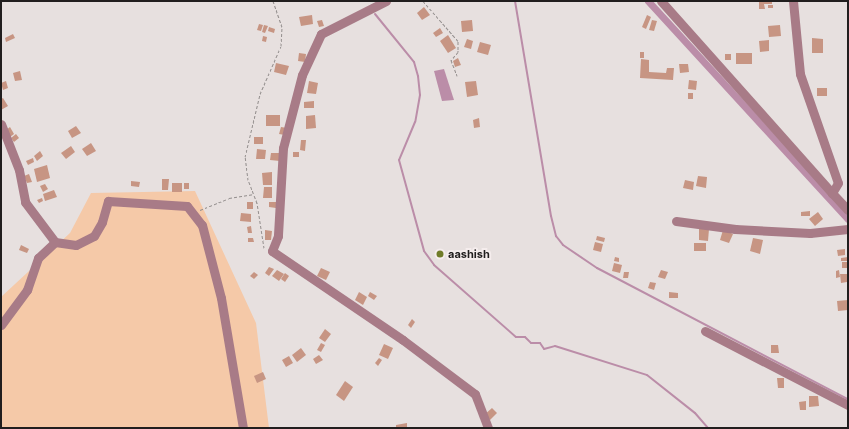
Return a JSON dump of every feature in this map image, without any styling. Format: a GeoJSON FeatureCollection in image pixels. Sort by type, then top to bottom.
{"type":"FeatureCollection","features":[{"type":"Feature","properties":{"kind":"street"},"geometry":{"type":"LineString","coordinates":[[386,1],[321,34],[302,75],[283,148],[278,236],[272,252],[403,340],[476,394],[488,428]]}},
{"type":"Feature","properties":{"kind":"street"},"geometry":{"type":"LineString","coordinates":[[661,1],[848,210]]}},
{"type":"Feature","properties":{"kind":"street"},"geometry":{"type":"LineString","coordinates":[[793,1],[800,74],[838,183],[832,192]]}},
{"type":"Feature","properties":{"kind":"street"},"geometry":{"type":"LineString","coordinates":[[1,124],[19,170],[25,202],[55,242],[76,245],[94,236],[102,222],[108,201],[187,206],[193,213],[202,225],[221,298],[243,428]]}},
{"type":"Feature","properties":{"kind":"street"},"geometry":{"type":"LineString","coordinates":[[676,221],[728,229],[810,233],[848,229]]}},
{"type":"Feature","properties":{"kind":"street"},"geometry":{"type":"LineString","coordinates":[[1,325],[27,290],[38,258],[55,242]]}},
{"type":"Feature","properties":{"kind":"street"},"geometry":{"type":"LineString","coordinates":[[704,331],[848,405]]}},
{"type":"Feature","properties":{"kind":"path"},"geometry":{"type":"LineString","coordinates":[[272,252],[263,248],[254,194],[248,180],[245,157],[260,94],[281,46],[283,34],[280,16],[273,1]]}},
{"type":"Feature","properties":{"kind":"path"},"geometry":{"type":"LineString","coordinates":[[423,1],[458,41],[458,52],[451,60],[457,76]]}},
{"type":"Feature","properties":{"kind":"path"},"geometry":{"type":"LineString","coordinates":[[193,213],[229,198],[254,194]]}},
{"type":"Feature","properties":{"kind":"shaded area"},"geometry":{"type":"Polygon","coordinates":[[[444,69],[454,100],[442,101],[434,71],[444,69]]]}},
{"type":"Feature","properties":{"kind":"shaded area"},"geometry":{"type":"Polygon","coordinates":[[[195,191],[256,323],[269,428],[1,428],[1,297],[70,233],[91,193],[195,191]]]}},
{"type":"Feature","properties":{"kind":"building"},"geometry":{"type":"Polygon","coordinates":[[[759,1],[772,1],[772,4],[764,4],[765,9],[759,9],[759,1]]]}},
{"type":"Feature","properties":{"kind":"building"},"geometry":{"type":"Polygon","coordinates":[[[768,5],[773,5],[773,8],[768,8],[768,5]]]}},
{"type":"Feature","properties":{"kind":"building"},"geometry":{"type":"Polygon","coordinates":[[[424,7],[430,15],[422,20],[417,13],[424,7]]]}},
{"type":"Feature","properties":{"kind":"building"},"geometry":{"type":"Polygon","coordinates":[[[312,15],[313,24],[301,26],[299,17],[312,15]]]}},
{"type":"Feature","properties":{"kind":"building"},"geometry":{"type":"Polygon","coordinates":[[[647,15],[651,17],[646,29],[642,27],[647,15]]]}},
{"type":"Feature","properties":{"kind":"building"},"geometry":{"type":"Polygon","coordinates":[[[322,20],[324,26],[319,27],[317,21],[322,20]]]}},
{"type":"Feature","properties":{"kind":"building"},"geometry":{"type":"Polygon","coordinates":[[[472,20],[473,31],[462,32],[461,21],[472,20]]]}},
{"type":"Feature","properties":{"kind":"building"},"geometry":{"type":"Polygon","coordinates":[[[652,20],[657,21],[654,31],[649,30],[652,20]]]}},
{"type":"Feature","properties":{"kind":"building"},"geometry":{"type":"Polygon","coordinates":[[[259,24],[263,25],[261,31],[257,30],[259,24]]]}},
{"type":"Feature","properties":{"kind":"building"},"geometry":{"type":"Polygon","coordinates":[[[264,25],[268,26],[265,33],[262,32],[264,25]]]}},
{"type":"Feature","properties":{"kind":"building"},"geometry":{"type":"Polygon","coordinates":[[[780,25],[781,36],[769,37],[768,26],[780,25]]]}},
{"type":"Feature","properties":{"kind":"building"},"geometry":{"type":"Polygon","coordinates":[[[269,27],[275,29],[274,33],[268,31],[269,27]]]}},
{"type":"Feature","properties":{"kind":"building"},"geometry":{"type":"Polygon","coordinates":[[[440,28],[443,33],[436,37],[433,33],[440,28]]]}},
{"type":"Feature","properties":{"kind":"building"},"geometry":{"type":"Polygon","coordinates":[[[13,34],[15,38],[6,42],[5,38],[13,34]]]}},
{"type":"Feature","properties":{"kind":"building"},"geometry":{"type":"Polygon","coordinates":[[[448,35],[456,48],[448,53],[440,41],[448,35]]]}},
{"type":"Feature","properties":{"kind":"building"},"geometry":{"type":"Polygon","coordinates":[[[263,36],[267,37],[266,42],[262,41],[263,36]]]}},
{"type":"Feature","properties":{"kind":"building"},"geometry":{"type":"Polygon","coordinates":[[[812,38],[823,39],[823,53],[812,53],[812,38]]]}},
{"type":"Feature","properties":{"kind":"building"},"geometry":{"type":"Polygon","coordinates":[[[467,39],[473,41],[471,49],[464,47],[467,39]]]}},
{"type":"Feature","properties":{"kind":"building"},"geometry":{"type":"Polygon","coordinates":[[[769,40],[769,51],[760,52],[759,41],[769,40]]]}},
{"type":"Feature","properties":{"kind":"building"},"geometry":{"type":"Polygon","coordinates":[[[480,42],[491,45],[488,55],[477,52],[480,42]]]}},
{"type":"Feature","properties":{"kind":"building"},"geometry":{"type":"Polygon","coordinates":[[[640,52],[644,52],[644,58],[640,58],[640,52]]]}},
{"type":"Feature","properties":{"kind":"building"},"geometry":{"type":"Polygon","coordinates":[[[299,53],[306,54],[305,62],[298,61],[299,53]]]}},
{"type":"Feature","properties":{"kind":"building"},"geometry":{"type":"Polygon","coordinates":[[[736,53],[752,53],[752,64],[736,64],[736,53]]]}},
{"type":"Feature","properties":{"kind":"building"},"geometry":{"type":"Polygon","coordinates":[[[725,54],[731,54],[731,60],[725,60],[725,54]]]}},
{"type":"Feature","properties":{"kind":"building"},"geometry":{"type":"Polygon","coordinates":[[[458,58],[461,65],[455,67],[453,61],[458,58]]]}},
{"type":"Feature","properties":{"kind":"building"},"geometry":{"type":"Polygon","coordinates":[[[641,59],[649,60],[649,72],[666,73],[667,68],[674,68],[673,80],[640,78],[641,59]]]}},
{"type":"Feature","properties":{"kind":"building"},"geometry":{"type":"Polygon","coordinates":[[[276,63],[289,66],[286,75],[274,72],[276,63]]]}},
{"type":"Feature","properties":{"kind":"building"},"geometry":{"type":"Polygon","coordinates":[[[679,64],[688,64],[689,72],[680,73],[679,64]]]}},
{"type":"Feature","properties":{"kind":"building"},"geometry":{"type":"Polygon","coordinates":[[[20,71],[22,80],[15,81],[13,73],[20,71]]]}},
{"type":"Feature","properties":{"kind":"building"},"geometry":{"type":"Polygon","coordinates":[[[689,80],[697,81],[696,90],[688,89],[689,80]]]}},
{"type":"Feature","properties":{"kind":"building"},"geometry":{"type":"Polygon","coordinates":[[[6,81],[8,88],[3,90],[1,83],[6,81]]]}},
{"type":"Feature","properties":{"kind":"building"},"geometry":{"type":"Polygon","coordinates":[[[309,81],[318,83],[316,94],[307,93],[309,81]]]}},
{"type":"Feature","properties":{"kind":"building"},"geometry":{"type":"Polygon","coordinates":[[[476,81],[478,95],[467,97],[465,82],[476,81]]]}},
{"type":"Feature","properties":{"kind":"building"},"geometry":{"type":"Polygon","coordinates":[[[817,88],[827,88],[827,96],[817,96],[817,88]]]}},
{"type":"Feature","properties":{"kind":"building"},"geometry":{"type":"Polygon","coordinates":[[[688,93],[693,93],[693,99],[688,99],[688,93]]]}},
{"type":"Feature","properties":{"kind":"building"},"geometry":{"type":"Polygon","coordinates":[[[3,98],[8,106],[1,110],[1,99],[3,98]]]}},
{"type":"Feature","properties":{"kind":"building"},"geometry":{"type":"Polygon","coordinates":[[[314,101],[314,108],[304,108],[304,102],[314,101]]]}},
{"type":"Feature","properties":{"kind":"building"},"geometry":{"type":"Polygon","coordinates":[[[266,115],[280,115],[280,126],[266,126],[266,115]]]}},
{"type":"Feature","properties":{"kind":"building"},"geometry":{"type":"Polygon","coordinates":[[[315,115],[316,128],[306,129],[306,116],[315,115]]]}},
{"type":"Feature","properties":{"kind":"building"},"geometry":{"type":"Polygon","coordinates":[[[479,118],[480,127],[474,128],[473,120],[479,118]]]}},
{"type":"Feature","properties":{"kind":"building"},"geometry":{"type":"Polygon","coordinates":[[[76,126],[81,133],[72,138],[68,131],[76,126]]]}},
{"type":"Feature","properties":{"kind":"building"},"geometry":{"type":"Polygon","coordinates":[[[10,127],[14,134],[10,137],[6,130],[10,127]]]}},
{"type":"Feature","properties":{"kind":"building"},"geometry":{"type":"Polygon","coordinates":[[[281,127],[287,128],[285,135],[279,134],[281,127]]]}},
{"type":"Feature","properties":{"kind":"building"},"geometry":{"type":"Polygon","coordinates":[[[16,134],[19,138],[14,142],[11,138],[16,134]]]}},
{"type":"Feature","properties":{"kind":"building"},"geometry":{"type":"Polygon","coordinates":[[[254,137],[263,137],[263,144],[254,144],[254,137]]]}},
{"type":"Feature","properties":{"kind":"building"},"geometry":{"type":"Polygon","coordinates":[[[301,140],[306,140],[305,151],[300,150],[301,140]]]}},
{"type":"Feature","properties":{"kind":"building"},"geometry":{"type":"Polygon","coordinates":[[[91,143],[96,151],[87,156],[82,149],[91,143]]]}},
{"type":"Feature","properties":{"kind":"building"},"geometry":{"type":"Polygon","coordinates":[[[71,146],[75,152],[66,159],[61,153],[71,146]]]}},
{"type":"Feature","properties":{"kind":"building"},"geometry":{"type":"Polygon","coordinates":[[[257,149],[266,150],[265,159],[256,159],[257,149]]]}},
{"type":"Feature","properties":{"kind":"building"},"geometry":{"type":"Polygon","coordinates":[[[40,151],[43,156],[37,161],[34,156],[40,151]]]}},
{"type":"Feature","properties":{"kind":"building"},"geometry":{"type":"Polygon","coordinates":[[[293,152],[299,152],[299,157],[293,157],[293,152]]]}},
{"type":"Feature","properties":{"kind":"building"},"geometry":{"type":"Polygon","coordinates":[[[271,153],[280,153],[280,161],[270,160],[271,153]]]}},
{"type":"Feature","properties":{"kind":"building"},"geometry":{"type":"Polygon","coordinates":[[[33,158],[34,162],[28,165],[26,161],[33,158]]]}},
{"type":"Feature","properties":{"kind":"building"},"geometry":{"type":"Polygon","coordinates":[[[47,165],[50,178],[37,182],[34,169],[47,165]]]}},
{"type":"Feature","properties":{"kind":"building"},"geometry":{"type":"Polygon","coordinates":[[[272,172],[272,185],[263,185],[262,173],[272,172]]]}},
{"type":"Feature","properties":{"kind":"building"},"geometry":{"type":"Polygon","coordinates":[[[29,174],[32,182],[27,183],[24,176],[29,174]]]}},
{"type":"Feature","properties":{"kind":"building"},"geometry":{"type":"Polygon","coordinates":[[[698,176],[707,177],[706,188],[696,186],[698,176]]]}},
{"type":"Feature","properties":{"kind":"building"},"geometry":{"type":"Polygon","coordinates":[[[162,179],[169,179],[168,190],[162,190],[162,179]]]}},
{"type":"Feature","properties":{"kind":"building"},"geometry":{"type":"Polygon","coordinates":[[[685,180],[694,182],[693,190],[683,188],[685,180]]]}},
{"type":"Feature","properties":{"kind":"building"},"geometry":{"type":"Polygon","coordinates":[[[131,181],[140,182],[139,187],[131,186],[131,181]]]}},
{"type":"Feature","properties":{"kind":"building"},"geometry":{"type":"Polygon","coordinates":[[[172,183],[182,183],[182,192],[172,192],[172,183]]]}},
{"type":"Feature","properties":{"kind":"building"},"geometry":{"type":"Polygon","coordinates":[[[184,183],[189,183],[189,189],[184,189],[184,183]]]}},
{"type":"Feature","properties":{"kind":"building"},"geometry":{"type":"Polygon","coordinates":[[[45,184],[48,189],[43,192],[40,186],[45,184]]]}},
{"type":"Feature","properties":{"kind":"building"},"geometry":{"type":"Polygon","coordinates":[[[264,187],[272,187],[272,198],[263,198],[264,187]]]}},
{"type":"Feature","properties":{"kind":"building"},"geometry":{"type":"Polygon","coordinates":[[[54,190],[57,197],[45,201],[43,194],[54,190]]]}},
{"type":"Feature","properties":{"kind":"building"},"geometry":{"type":"Polygon","coordinates":[[[42,198],[43,201],[39,203],[37,200],[42,198]]]}},
{"type":"Feature","properties":{"kind":"building"},"geometry":{"type":"Polygon","coordinates":[[[247,202],[253,202],[253,209],[247,209],[247,202]]]}},
{"type":"Feature","properties":{"kind":"building"},"geometry":{"type":"Polygon","coordinates":[[[269,202],[276,202],[276,208],[269,207],[269,202]]]}},
{"type":"Feature","properties":{"kind":"building"},"geometry":{"type":"Polygon","coordinates":[[[810,211],[810,216],[801,216],[801,212],[810,211]]]}},
{"type":"Feature","properties":{"kind":"building"},"geometry":{"type":"Polygon","coordinates":[[[818,212],[823,219],[815,226],[809,219],[818,212]]]}},
{"type":"Feature","properties":{"kind":"building"},"geometry":{"type":"Polygon","coordinates":[[[241,213],[251,214],[251,222],[240,221],[241,213]]]}},
{"type":"Feature","properties":{"kind":"building"},"geometry":{"type":"Polygon","coordinates":[[[251,226],[252,233],[248,233],[247,227],[251,226]]]}},
{"type":"Feature","properties":{"kind":"building"},"geometry":{"type":"Polygon","coordinates":[[[699,229],[709,229],[708,241],[699,240],[699,229]]]}},
{"type":"Feature","properties":{"kind":"building"},"geometry":{"type":"Polygon","coordinates":[[[265,230],[272,231],[271,240],[265,240],[265,230]]]}},
{"type":"Feature","properties":{"kind":"building"},"geometry":{"type":"Polygon","coordinates":[[[723,230],[733,234],[729,243],[720,240],[723,230]]]}},
{"type":"Feature","properties":{"kind":"building"},"geometry":{"type":"Polygon","coordinates":[[[597,236],[605,238],[604,242],[596,240],[597,236]]]}},
{"type":"Feature","properties":{"kind":"building"},"geometry":{"type":"Polygon","coordinates":[[[248,238],[253,238],[254,242],[248,242],[248,238]]]}},
{"type":"Feature","properties":{"kind":"building"},"geometry":{"type":"Polygon","coordinates":[[[753,238],[763,240],[760,254],[750,251],[753,238]]]}},
{"type":"Feature","properties":{"kind":"building"},"geometry":{"type":"Polygon","coordinates":[[[595,242],[603,244],[601,252],[593,250],[595,242]]]}},
{"type":"Feature","properties":{"kind":"building"},"geometry":{"type":"Polygon","coordinates":[[[694,243],[706,243],[706,251],[694,251],[694,243]]]}},
{"type":"Feature","properties":{"kind":"building"},"geometry":{"type":"Polygon","coordinates":[[[21,245],[29,249],[27,253],[19,250],[21,245]]]}},
{"type":"Feature","properties":{"kind":"building"},"geometry":{"type":"Polygon","coordinates":[[[845,249],[845,255],[838,256],[837,250],[845,249]]]}},
{"type":"Feature","properties":{"kind":"building"},"geometry":{"type":"Polygon","coordinates":[[[615,257],[619,258],[619,262],[614,261],[615,257]]]}},
{"type":"Feature","properties":{"kind":"building"},"geometry":{"type":"Polygon","coordinates":[[[848,257],[848,261],[841,261],[841,258],[848,257]]]}},
{"type":"Feature","properties":{"kind":"building"},"geometry":{"type":"Polygon","coordinates":[[[842,262],[848,262],[848,268],[842,268],[842,262]]]}},
{"type":"Feature","properties":{"kind":"building"},"geometry":{"type":"Polygon","coordinates":[[[614,263],[622,265],[620,273],[612,271],[614,263]]]}},
{"type":"Feature","properties":{"kind":"building"},"geometry":{"type":"Polygon","coordinates":[[[269,267],[274,269],[269,276],[265,273],[269,267]]]}},
{"type":"Feature","properties":{"kind":"building"},"geometry":{"type":"Polygon","coordinates":[[[321,268],[330,272],[326,280],[317,276],[321,268]]]}},
{"type":"Feature","properties":{"kind":"building"},"geometry":{"type":"Polygon","coordinates":[[[277,270],[284,274],[279,281],[272,276],[277,270]]]}},
{"type":"Feature","properties":{"kind":"building"},"geometry":{"type":"Polygon","coordinates":[[[661,270],[668,272],[665,279],[658,277],[661,270]]]}},
{"type":"Feature","properties":{"kind":"building"},"geometry":{"type":"Polygon","coordinates":[[[839,270],[840,277],[836,278],[836,271],[839,270]]]}},
{"type":"Feature","properties":{"kind":"building"},"geometry":{"type":"Polygon","coordinates":[[[254,272],[258,275],[254,279],[250,276],[254,272]]]}},
{"type":"Feature","properties":{"kind":"building"},"geometry":{"type":"Polygon","coordinates":[[[624,272],[629,272],[628,278],[623,278],[624,272]]]}},
{"type":"Feature","properties":{"kind":"building"},"geometry":{"type":"Polygon","coordinates":[[[285,273],[289,276],[285,282],[281,279],[285,273]]]}},
{"type":"Feature","properties":{"kind":"building"},"geometry":{"type":"Polygon","coordinates":[[[840,274],[847,274],[847,282],[841,283],[840,274]]]}},
{"type":"Feature","properties":{"kind":"building"},"geometry":{"type":"Polygon","coordinates":[[[650,282],[656,283],[654,290],[648,288],[650,282]]]}},
{"type":"Feature","properties":{"kind":"building"},"geometry":{"type":"Polygon","coordinates":[[[359,292],[367,297],[363,305],[355,300],[359,292]]]}},
{"type":"Feature","properties":{"kind":"building"},"geometry":{"type":"Polygon","coordinates":[[[370,292],[377,296],[374,300],[368,296],[370,292]]]}},
{"type":"Feature","properties":{"kind":"building"},"geometry":{"type":"Polygon","coordinates":[[[669,292],[678,293],[678,298],[669,298],[669,292]]]}},
{"type":"Feature","properties":{"kind":"building"},"geometry":{"type":"Polygon","coordinates":[[[848,300],[848,310],[838,311],[837,301],[848,300]]]}},
{"type":"Feature","properties":{"kind":"building"},"geometry":{"type":"Polygon","coordinates":[[[412,319],[415,322],[411,328],[408,325],[412,319]]]}},
{"type":"Feature","properties":{"kind":"building"},"geometry":{"type":"Polygon","coordinates":[[[325,329],[331,334],[325,342],[319,338],[325,329]]]}},
{"type":"Feature","properties":{"kind":"building"},"geometry":{"type":"Polygon","coordinates":[[[321,343],[325,345],[321,352],[317,350],[321,343]]]}},
{"type":"Feature","properties":{"kind":"building"},"geometry":{"type":"Polygon","coordinates":[[[384,344],[393,348],[388,359],[379,355],[384,344]]]}},
{"type":"Feature","properties":{"kind":"building"},"geometry":{"type":"Polygon","coordinates":[[[771,345],[778,345],[779,353],[771,353],[771,345]]]}},
{"type":"Feature","properties":{"kind":"building"},"geometry":{"type":"Polygon","coordinates":[[[301,348],[306,355],[297,362],[292,355],[301,348]]]}},
{"type":"Feature","properties":{"kind":"building"},"geometry":{"type":"Polygon","coordinates":[[[319,355],[323,360],[316,364],[313,359],[319,355]]]}},
{"type":"Feature","properties":{"kind":"building"},"geometry":{"type":"Polygon","coordinates":[[[289,356],[293,363],[286,367],[282,360],[289,356]]]}},
{"type":"Feature","properties":{"kind":"building"},"geometry":{"type":"Polygon","coordinates":[[[379,358],[382,360],[378,366],[375,363],[379,358]]]}},
{"type":"Feature","properties":{"kind":"building"},"geometry":{"type":"Polygon","coordinates":[[[263,372],[266,379],[257,383],[254,376],[263,372]]]}},
{"type":"Feature","properties":{"kind":"building"},"geometry":{"type":"Polygon","coordinates":[[[777,378],[784,378],[784,388],[778,388],[777,378]]]}},
{"type":"Feature","properties":{"kind":"building"},"geometry":{"type":"Polygon","coordinates":[[[345,381],[353,387],[344,401],[336,395],[345,381]]]}},
{"type":"Feature","properties":{"kind":"building"},"geometry":{"type":"Polygon","coordinates":[[[809,396],[818,396],[819,406],[809,407],[809,396]]]}},
{"type":"Feature","properties":{"kind":"building"},"geometry":{"type":"Polygon","coordinates":[[[806,401],[806,410],[800,410],[799,402],[806,401]]]}},
{"type":"Feature","properties":{"kind":"building"},"geometry":{"type":"Polygon","coordinates":[[[492,408],[497,413],[490,420],[484,415],[492,408]]]}},
{"type":"Feature","properties":{"kind":"building"},"geometry":{"type":"Polygon","coordinates":[[[407,423],[407,428],[396,428],[396,425],[407,423]]]}},
{"type":"Feature","properties":{"kind":"waterway"},"geometry":{"type":"LineString","coordinates":[[515,1],[551,216],[556,236],[563,245],[597,268],[848,399]]}},
{"type":"Feature","properties":{"kind":"waterway"},"geometry":{"type":"LineString","coordinates":[[648,1],[848,219]]}},
{"type":"Feature","properties":{"kind":"waterway"},"geometry":{"type":"LineString","coordinates":[[375,14],[414,62],[418,76],[420,95],[415,122],[399,160],[424,251],[434,265],[516,337],[525,337],[531,343],[540,343],[544,349],[555,346],[647,375],[695,413],[708,428]]}},
{"type":"Feature","properties":{"kind":"place","name":"aashish"},"geometry":{"type":"Point","coordinates":[440,254]}}]}
